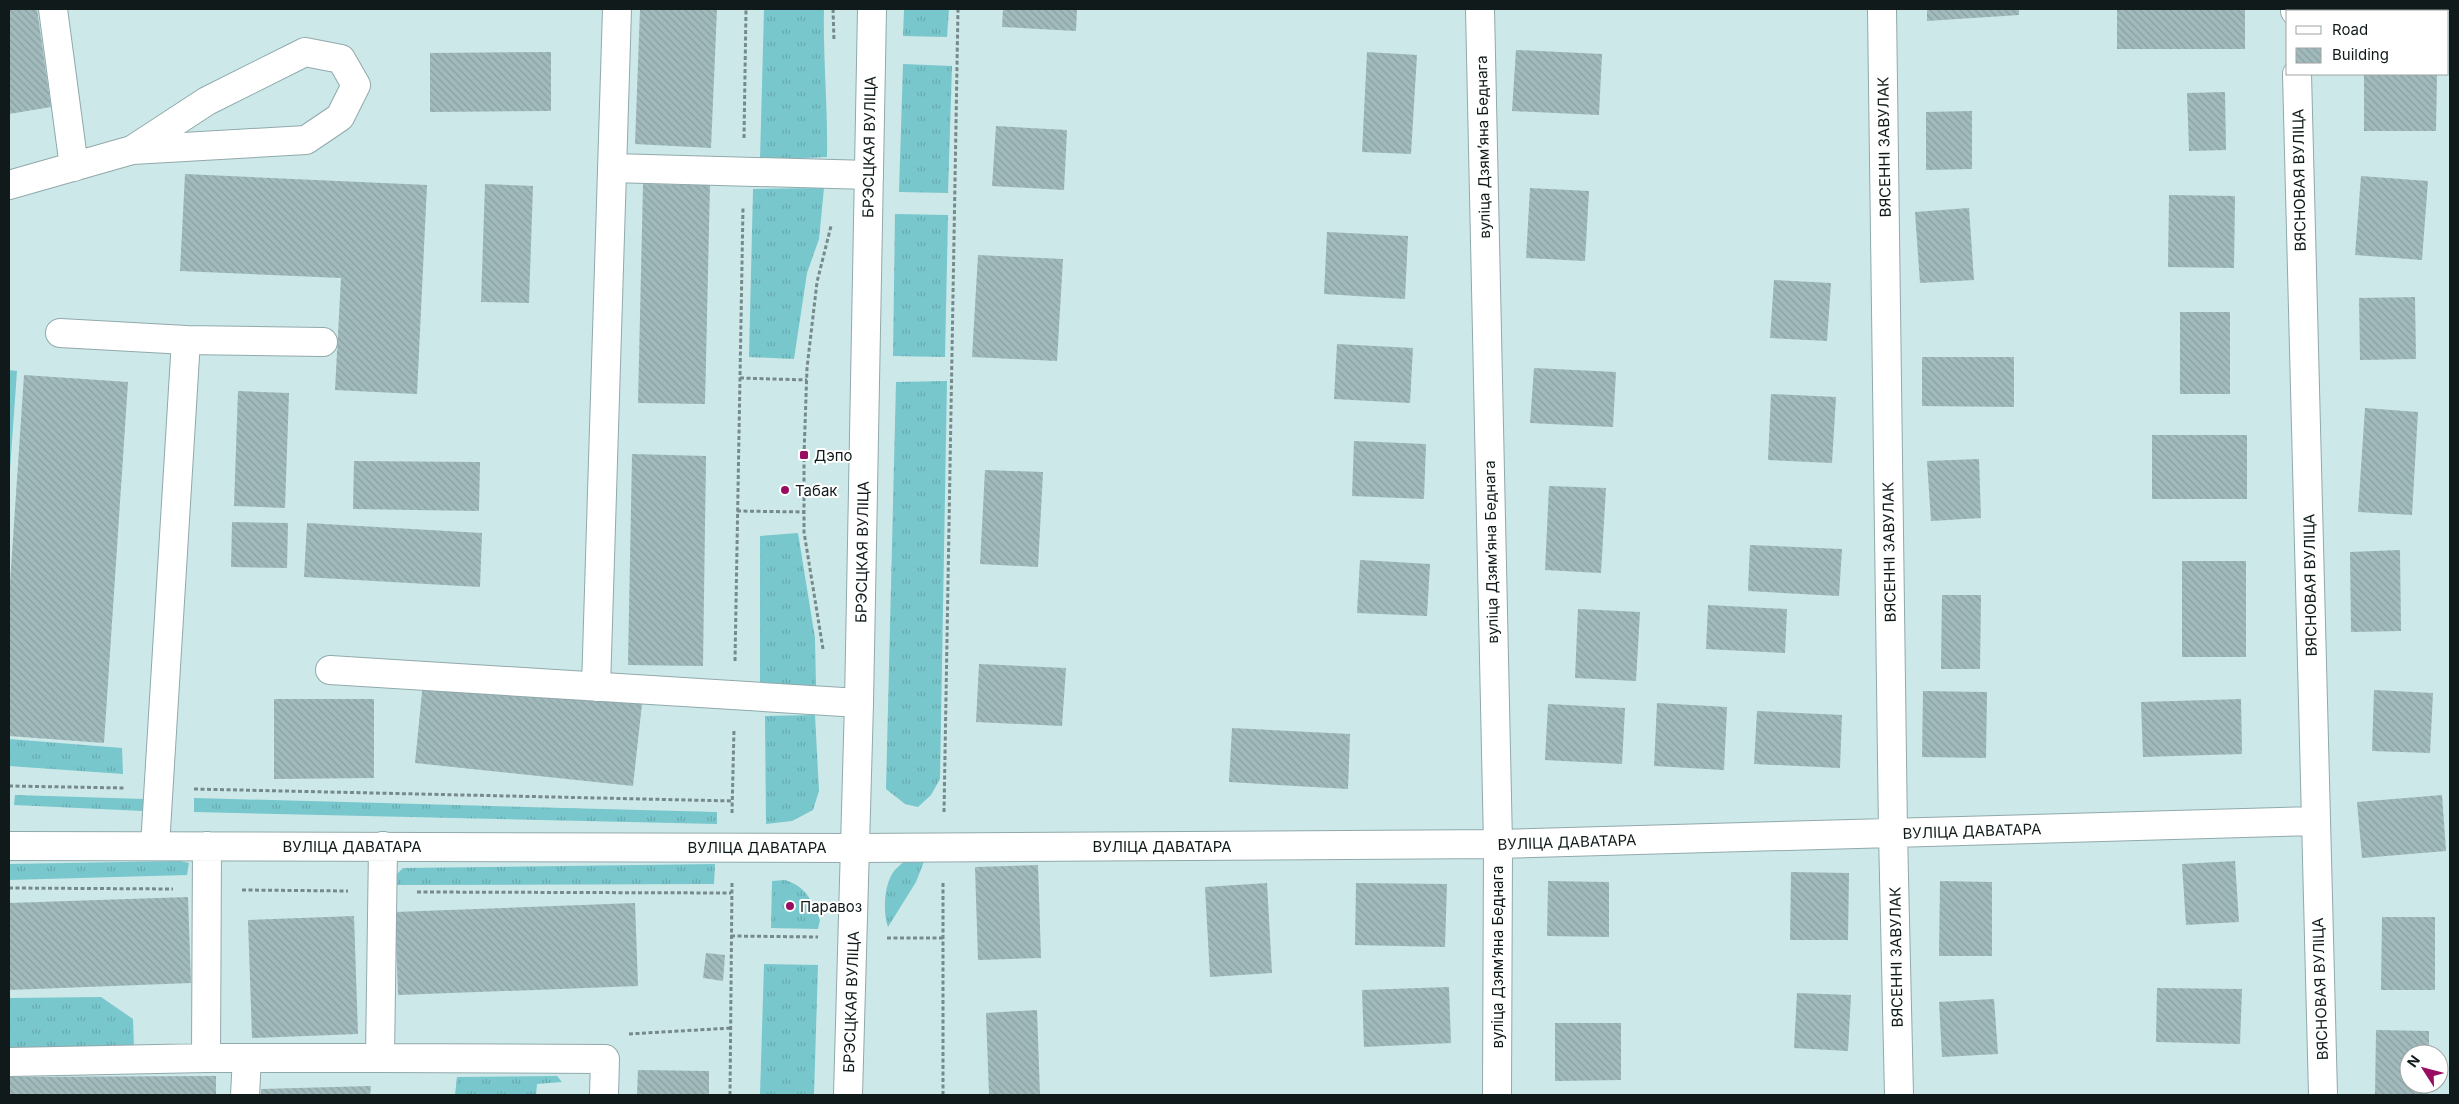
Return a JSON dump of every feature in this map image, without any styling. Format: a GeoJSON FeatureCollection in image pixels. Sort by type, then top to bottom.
{"type":"FeatureCollection","features":[{"type":"Feature","properties":{"kind":"street"},"geometry":{"type":"LineString","coordinates":[[53,9],[74,167]]}},
{"type":"Feature","properties":{"kind":"street"},"geometry":{"type":"LineString","coordinates":[[596,686],[617,9]]}},
{"type":"Feature","properties":{"kind":"street","name":"БРЭСЦКАЯ ВУЛІЦА"},"geometry":{"type":"LineString","coordinates":[[848,1095],[856,848],[872,9]]}},
{"type":"Feature","properties":{"kind":"street","name":"вуліца Дзямʼяна Беднага"},"geometry":{"type":"LineString","coordinates":[[1480,9],[1498,844],[1497,1095]]}},
{"type":"Feature","properties":{"kind":"street","name":"ВЯСЕННІ ЗАВУЛАК"},"geometry":{"type":"LineString","coordinates":[[1882,9],[1893,833],[1899,1095]]}},
{"type":"Feature","properties":{"kind":"street"},"geometry":{"type":"LineString","coordinates":[[9,185],[132,150],[306,140],[340,116],[356,85],[341,58],[305,52],[207,101],[132,150]]}},
{"type":"Feature","properties":{"kind":"street","name":"ВЯСНОВАЯ ВУЛІЦА"},"geometry":{"type":"LineString","coordinates":[[2297,75],[2323,1095]]}},
{"type":"Feature","properties":{"kind":"street"},"geometry":{"type":"LineString","coordinates":[[612,168],[869,175]]}},
{"type":"Feature","properties":{"kind":"street"},"geometry":{"type":"LineString","coordinates":[[60,333],[186,340],[323,342]]}},
{"type":"Feature","properties":{"kind":"street"},"geometry":{"type":"LineString","coordinates":[[155,846],[186,340]]}},
{"type":"Feature","properties":{"kind":"street"},"geometry":{"type":"LineString","coordinates":[[330,670],[859,703]]}},
{"type":"Feature","properties":{"kind":"street","name":"ВУЛІЦА ДАВАТАРА"},"geometry":{"type":"LineString","coordinates":[[9,846],[732,846],[944,848],[1498,844],[2316,822]]}},
{"type":"Feature","properties":{"kind":"street"},"geometry":{"type":"LineString","coordinates":[[206,1058],[207,846]]}},
{"type":"Feature","properties":{"kind":"street"},"geometry":{"type":"LineString","coordinates":[[380,1058],[383,846]]}},
{"type":"Feature","properties":{"kind":"street"},"geometry":{"type":"LineString","coordinates":[[10,1062],[206,1058],[605,1059],[604,1095]]}},
{"type":"Feature","properties":{"kind":"street"},"geometry":{"type":"LineString","coordinates":[[245,1095],[247,1058]]}},
{"type":"Feature","properties":{"kind":"path"},"geometry":{"type":"LineString","coordinates":[[730,1095],[734,696],[746,9]]}},
{"type":"Feature","properties":{"kind":"path"},"geometry":{"type":"LineString","coordinates":[[833,9],[835,48]]}},
{"type":"Feature","properties":{"kind":"path"},"geometry":{"type":"LineString","coordinates":[[943,1095],[944,848],[958,9]]}},
{"type":"Feature","properties":{"kind":"path"},"geometry":{"type":"LineString","coordinates":[[827,701],[822,636],[804,532],[804,512],[807,380],[816,282],[831,228],[836,174]]}},
{"type":"Feature","properties":{"kind":"path"},"geometry":{"type":"LineString","coordinates":[[740,378],[807,380]]}},
{"type":"Feature","properties":{"kind":"path"},"geometry":{"type":"LineString","coordinates":[[737,511],[804,512]]}},
{"type":"Feature","properties":{"kind":"path"},"geometry":{"type":"LineString","coordinates":[[9,786],[733,801]]}},
{"type":"Feature","properties":{"kind":"path"},"geometry":{"type":"LineString","coordinates":[[621,1035],[731,1028]]}},
{"type":"Feature","properties":{"kind":"green space"},"geometry":{"type":"Polygon","coordinates":[[[764,9],[824,9],[827,157],[760,160],[764,9]]]}},
{"type":"Feature","properties":{"kind":"green space"},"geometry":{"type":"Polygon","coordinates":[[[904,9],[949,9],[947,37],[903,36],[904,9]]]}},
{"type":"Feature","properties":{"kind":"green space"},"geometry":{"type":"Polygon","coordinates":[[[903,64],[952,66],[948,193],[899,192],[903,64]]]}},
{"type":"Feature","properties":{"kind":"green space"},"geometry":{"type":"Polygon","coordinates":[[[824,188],[819,239],[807,273],[794,359],[749,357],[753,189],[824,188]]]}},
{"type":"Feature","properties":{"kind":"green space"},"geometry":{"type":"Polygon","coordinates":[[[895,214],[948,215],[945,357],[893,356],[895,214]]]}},
{"type":"Feature","properties":{"kind":"green space"},"geometry":{"type":"Polygon","coordinates":[[[9,370],[17,371],[9,484],[9,370]]]}},
{"type":"Feature","properties":{"kind":"green space"},"geometry":{"type":"Polygon","coordinates":[[[947,381],[940,779],[931,795],[918,807],[905,804],[886,789],[896,382],[947,381]]]}},
{"type":"Feature","properties":{"kind":"green space"},"geometry":{"type":"Polygon","coordinates":[[[798,533],[815,638],[816,688],[760,684],[760,536],[798,533]]]}},
{"type":"Feature","properties":{"kind":"green space"},"geometry":{"type":"Polygon","coordinates":[[[815,715],[819,791],[813,810],[792,821],[766,824],[765,716],[815,715]]]}},
{"type":"Feature","properties":{"kind":"green space"},"geometry":{"type":"Polygon","coordinates":[[[9,739],[122,748],[123,774],[9,766],[9,739]]]}},
{"type":"Feature","properties":{"kind":"green space"},"geometry":{"type":"Polygon","coordinates":[[[15,795],[145,799],[143,811],[14,805],[15,795]]]}},
{"type":"Feature","properties":{"kind":"green space"},"geometry":{"type":"Polygon","coordinates":[[[194,798],[717,812],[717,824],[194,812],[194,798]]]}},
{"type":"Feature","properties":{"kind":"green space"},"geometry":{"type":"Polygon","coordinates":[[[908,858],[925,859],[916,882],[888,927],[885,915],[885,902],[889,881],[894,871],[908,858]]]}},
{"type":"Feature","properties":{"kind":"green space"},"geometry":{"type":"Polygon","coordinates":[[[180,861],[189,863],[187,875],[9,880],[9,864],[180,861]]]}},
{"type":"Feature","properties":{"kind":"green space"},"geometry":{"type":"Polygon","coordinates":[[[715,864],[714,884],[392,885],[394,877],[403,868],[715,864]]]}},
{"type":"Feature","properties":{"kind":"green space"},"geometry":{"type":"Polygon","coordinates":[[[785,880],[798,886],[807,895],[820,920],[818,929],[771,928],[772,881],[785,880]]]}},
{"type":"Feature","properties":{"kind":"green space"},"geometry":{"type":"Polygon","coordinates":[[[764,964],[818,965],[814,1095],[760,1095],[764,964]]]}},
{"type":"Feature","properties":{"kind":"green space"},"geometry":{"type":"Polygon","coordinates":[[[101,997],[133,1019],[134,1048],[9,1053],[9,998],[101,997]]]}},
{"type":"Feature","properties":{"kind":"green space"},"geometry":{"type":"Polygon","coordinates":[[[557,1076],[562,1082],[537,1084],[536,1095],[455,1095],[457,1077],[557,1076]]]}},
{"type":"Feature","properties":{"kind":"building"},"geometry":{"type":"Polygon","coordinates":[[[9,9],[37,9],[51,107],[9,114],[9,9]]]}},
{"type":"Feature","properties":{"kind":"building"},"geometry":{"type":"Polygon","coordinates":[[[640,9],[717,9],[711,148],[635,144],[640,9]]]}},
{"type":"Feature","properties":{"kind":"building"},"geometry":{"type":"Polygon","coordinates":[[[1003,9],[1077,9],[1076,31],[1002,27],[1003,9]]]}},
{"type":"Feature","properties":{"kind":"building"},"geometry":{"type":"Polygon","coordinates":[[[1927,9],[2019,9],[2019,15],[1927,21],[1927,9]]]}},
{"type":"Feature","properties":{"kind":"building"},"geometry":{"type":"Polygon","coordinates":[[[2117,9],[2245,9],[2245,49],[2117,49],[2117,9]]]}},
{"type":"Feature","properties":{"kind":"building"},"geometry":{"type":"Polygon","coordinates":[[[2345,9],[2424,9],[2424,10],[2345,9]]]}},
{"type":"Feature","properties":{"kind":"building"},"geometry":{"type":"Polygon","coordinates":[[[1516,50],[1602,54],[1599,115],[1512,111],[1516,50]]]}},
{"type":"Feature","properties":{"kind":"building"},"geometry":{"type":"Polygon","coordinates":[[[551,52],[551,111],[430,112],[430,53],[551,52]]]}},
{"type":"Feature","properties":{"kind":"building"},"geometry":{"type":"Polygon","coordinates":[[[1367,52],[1417,55],[1411,154],[1362,152],[1367,52]]]}},
{"type":"Feature","properties":{"kind":"building"},"geometry":{"type":"Polygon","coordinates":[[[2364,75],[2437,75],[2436,131],[2364,131],[2364,75]]]}},
{"type":"Feature","properties":{"kind":"building"},"geometry":{"type":"Polygon","coordinates":[[[2225,92],[2226,150],[2189,151],[2187,93],[2225,92]]]}},
{"type":"Feature","properties":{"kind":"building"},"geometry":{"type":"Polygon","coordinates":[[[1972,111],[1972,169],[1926,170],[1926,112],[1972,111]]]}},
{"type":"Feature","properties":{"kind":"building"},"geometry":{"type":"Polygon","coordinates":[[[996,126],[1067,130],[1064,190],[992,186],[996,126]]]}},
{"type":"Feature","properties":{"kind":"building"},"geometry":{"type":"Polygon","coordinates":[[[185,174],[427,185],[417,394],[335,390],[341,278],[180,271],[185,174]]]}},
{"type":"Feature","properties":{"kind":"building"},"geometry":{"type":"Polygon","coordinates":[[[2361,176],[2428,181],[2422,260],[2355,255],[2361,176]]]}},
{"type":"Feature","properties":{"kind":"building"},"geometry":{"type":"Polygon","coordinates":[[[485,184],[533,186],[529,303],[481,302],[485,184]]]}},
{"type":"Feature","properties":{"kind":"building"},"geometry":{"type":"Polygon","coordinates":[[[643,184],[710,185],[705,404],[638,403],[643,184]]]}},
{"type":"Feature","properties":{"kind":"building"},"geometry":{"type":"Polygon","coordinates":[[[1530,188],[1589,191],[1585,261],[1526,258],[1530,188]]]}},
{"type":"Feature","properties":{"kind":"building"},"geometry":{"type":"Polygon","coordinates":[[[2169,195],[2235,196],[2234,268],[2168,267],[2169,195]]]}},
{"type":"Feature","properties":{"kind":"building"},"geometry":{"type":"Polygon","coordinates":[[[1969,208],[1974,280],[1920,283],[1915,212],[1969,208]]]}},
{"type":"Feature","properties":{"kind":"building"},"geometry":{"type":"Polygon","coordinates":[[[1327,232],[1408,236],[1405,299],[1324,294],[1327,232]]]}},
{"type":"Feature","properties":{"kind":"building"},"geometry":{"type":"Polygon","coordinates":[[[978,255],[1063,259],[1057,361],[972,357],[978,255]]]}},
{"type":"Feature","properties":{"kind":"building"},"geometry":{"type":"Polygon","coordinates":[[[1774,280],[1831,283],[1827,341],[1770,338],[1774,280]]]}},
{"type":"Feature","properties":{"kind":"building"},"geometry":{"type":"Polygon","coordinates":[[[2415,297],[2416,359],[2360,360],[2359,298],[2415,297]]]}},
{"type":"Feature","properties":{"kind":"building"},"geometry":{"type":"Polygon","coordinates":[[[2180,312],[2230,312],[2230,394],[2180,394],[2180,312]]]}},
{"type":"Feature","properties":{"kind":"building"},"geometry":{"type":"Polygon","coordinates":[[[1337,344],[1413,348],[1410,403],[1334,399],[1337,344]]]}},
{"type":"Feature","properties":{"kind":"building"},"geometry":{"type":"Polygon","coordinates":[[[1922,357],[2014,357],[2014,407],[1922,406],[1922,357]]]}},
{"type":"Feature","properties":{"kind":"building"},"geometry":{"type":"Polygon","coordinates":[[[1534,368],[1616,372],[1613,427],[1530,423],[1534,368]]]}},
{"type":"Feature","properties":{"kind":"building"},"geometry":{"type":"Polygon","coordinates":[[[24,375],[128,382],[104,743],[9,736],[9,598],[24,375]]]}},
{"type":"Feature","properties":{"kind":"building"},"geometry":{"type":"Polygon","coordinates":[[[238,391],[289,393],[285,508],[234,506],[238,391]]]}},
{"type":"Feature","properties":{"kind":"building"},"geometry":{"type":"Polygon","coordinates":[[[1771,394],[1836,397],[1832,463],[1768,460],[1771,394]]]}},
{"type":"Feature","properties":{"kind":"building"},"geometry":{"type":"Polygon","coordinates":[[[2365,408],[2418,412],[2412,515],[2358,512],[2365,408]]]}},
{"type":"Feature","properties":{"kind":"building"},"geometry":{"type":"Polygon","coordinates":[[[2152,435],[2247,435],[2247,499],[2152,499],[2152,435]]]}},
{"type":"Feature","properties":{"kind":"building"},"geometry":{"type":"Polygon","coordinates":[[[1354,441],[1426,444],[1424,499],[1352,496],[1354,441]]]}},
{"type":"Feature","properties":{"kind":"building"},"geometry":{"type":"Polygon","coordinates":[[[632,454],[706,456],[703,666],[628,665],[632,454]]]}},
{"type":"Feature","properties":{"kind":"building"},"geometry":{"type":"Polygon","coordinates":[[[1979,459],[1981,518],[1931,521],[1927,461],[1979,459]]]}},
{"type":"Feature","properties":{"kind":"building"},"geometry":{"type":"Polygon","coordinates":[[[354,461],[480,462],[479,511],[353,509],[354,461]]]}},
{"type":"Feature","properties":{"kind":"building"},"geometry":{"type":"Polygon","coordinates":[[[985,470],[1043,472],[1038,567],[980,564],[985,470]]]}},
{"type":"Feature","properties":{"kind":"building"},"geometry":{"type":"Polygon","coordinates":[[[1549,486],[1606,488],[1601,573],[1545,570],[1549,486]]]}},
{"type":"Feature","properties":{"kind":"building"},"geometry":{"type":"Polygon","coordinates":[[[232,522],[288,523],[287,568],[231,567],[232,522]]]}},
{"type":"Feature","properties":{"kind":"building"},"geometry":{"type":"Polygon","coordinates":[[[307,523],[482,533],[480,587],[304,577],[307,523]]]}},
{"type":"Feature","properties":{"kind":"building"},"geometry":{"type":"Polygon","coordinates":[[[1750,545],[1842,549],[1839,596],[1748,591],[1750,545]]]}},
{"type":"Feature","properties":{"kind":"building"},"geometry":{"type":"Polygon","coordinates":[[[2400,550],[2401,631],[2351,632],[2350,552],[2400,550]]]}},
{"type":"Feature","properties":{"kind":"building"},"geometry":{"type":"Polygon","coordinates":[[[1360,560],[1430,564],[1427,616],[1357,613],[1360,560]]]}},
{"type":"Feature","properties":{"kind":"building"},"geometry":{"type":"Polygon","coordinates":[[[2182,561],[2246,561],[2246,657],[2182,657],[2182,561]]]}},
{"type":"Feature","properties":{"kind":"building"},"geometry":{"type":"Polygon","coordinates":[[[1942,595],[1981,595],[1980,669],[1941,669],[1942,595]]]}},
{"type":"Feature","properties":{"kind":"building"},"geometry":{"type":"Polygon","coordinates":[[[1708,605],[1787,609],[1785,653],[1706,649],[1708,605]]]}},
{"type":"Feature","properties":{"kind":"building"},"geometry":{"type":"Polygon","coordinates":[[[1578,609],[1640,612],[1636,681],[1575,678],[1578,609]]]}},
{"type":"Feature","properties":{"kind":"building"},"geometry":{"type":"Polygon","coordinates":[[[979,664],[1066,668],[1062,726],[976,722],[979,664]]]}},
{"type":"Feature","properties":{"kind":"building"},"geometry":{"type":"Polygon","coordinates":[[[423,682],[642,704],[633,786],[415,763],[423,682]]]}},
{"type":"Feature","properties":{"kind":"building"},"geometry":{"type":"Polygon","coordinates":[[[2374,690],[2433,693],[2430,753],[2372,751],[2374,690]]]}},
{"type":"Feature","properties":{"kind":"building"},"geometry":{"type":"Polygon","coordinates":[[[1923,691],[1987,692],[1986,758],[1922,757],[1923,691]]]}},
{"type":"Feature","properties":{"kind":"building"},"geometry":{"type":"Polygon","coordinates":[[[274,699],[374,699],[374,778],[274,779],[274,699]]]}},
{"type":"Feature","properties":{"kind":"building"},"geometry":{"type":"Polygon","coordinates":[[[2241,699],[2242,754],[2143,757],[2141,702],[2241,699]]]}},
{"type":"Feature","properties":{"kind":"building"},"geometry":{"type":"Polygon","coordinates":[[[1657,703],[1727,707],[1724,770],[1654,766],[1657,703]]]}},
{"type":"Feature","properties":{"kind":"building"},"geometry":{"type":"Polygon","coordinates":[[[1548,704],[1625,708],[1622,764],[1545,760],[1548,704]]]}},
{"type":"Feature","properties":{"kind":"building"},"geometry":{"type":"Polygon","coordinates":[[[1757,711],[1842,715],[1840,768],[1754,764],[1757,711]]]}},
{"type":"Feature","properties":{"kind":"building"},"geometry":{"type":"Polygon","coordinates":[[[1232,728],[1350,734],[1348,789],[1229,782],[1232,728]]]}},
{"type":"Feature","properties":{"kind":"building"},"geometry":{"type":"Polygon","coordinates":[[[2442,795],[2446,851],[2362,858],[2357,802],[2442,795]]]}},
{"type":"Feature","properties":{"kind":"building"},"geometry":{"type":"Polygon","coordinates":[[[2235,861],[2239,922],[2186,925],[2182,864],[2235,861]]]}},
{"type":"Feature","properties":{"kind":"building"},"geometry":{"type":"Polygon","coordinates":[[[1038,865],[1041,958],[978,960],[975,867],[1038,865]]]}},
{"type":"Feature","properties":{"kind":"building"},"geometry":{"type":"Polygon","coordinates":[[[1791,872],[1849,873],[1848,940],[1790,940],[1791,872]]]}},
{"type":"Feature","properties":{"kind":"building"},"geometry":{"type":"Polygon","coordinates":[[[1548,881],[1609,882],[1609,937],[1547,936],[1548,881]]]}},
{"type":"Feature","properties":{"kind":"building"},"geometry":{"type":"Polygon","coordinates":[[[1940,881],[1992,882],[1992,956],[1939,956],[1940,881]]]}},
{"type":"Feature","properties":{"kind":"building"},"geometry":{"type":"Polygon","coordinates":[[[1267,883],[1272,973],[1210,977],[1205,887],[1267,883]]]}},
{"type":"Feature","properties":{"kind":"building"},"geometry":{"type":"Polygon","coordinates":[[[1356,883],[1447,884],[1445,947],[1355,945],[1356,883]]]}},
{"type":"Feature","properties":{"kind":"building"},"geometry":{"type":"Polygon","coordinates":[[[188,897],[191,983],[9,990],[9,903],[188,897]]]}},
{"type":"Feature","properties":{"kind":"building"},"geometry":{"type":"Polygon","coordinates":[[[635,903],[638,986],[398,995],[395,912],[635,903]]]}},
{"type":"Feature","properties":{"kind":"building"},"geometry":{"type":"Polygon","coordinates":[[[354,916],[358,1034],[252,1038],[248,920],[354,916]]]}},
{"type":"Feature","properties":{"kind":"building"},"geometry":{"type":"Polygon","coordinates":[[[2382,917],[2435,917],[2435,990],[2381,990],[2382,917]]]}},
{"type":"Feature","properties":{"kind":"building"},"geometry":{"type":"Polygon","coordinates":[[[706,953],[725,955],[723,981],[703,978],[706,953]]]}},
{"type":"Feature","properties":{"kind":"building"},"geometry":{"type":"Polygon","coordinates":[[[1449,987],[1451,1043],[1364,1047],[1362,990],[1449,987]]]}},
{"type":"Feature","properties":{"kind":"building"},"geometry":{"type":"Polygon","coordinates":[[[2157,988],[2242,989],[2240,1044],[2156,1042],[2157,988]]]}},
{"type":"Feature","properties":{"kind":"building"},"geometry":{"type":"Polygon","coordinates":[[[1797,993],[1851,995],[1848,1051],[1794,1048],[1797,993]]]}},
{"type":"Feature","properties":{"kind":"building"},"geometry":{"type":"Polygon","coordinates":[[[1994,999],[1998,1054],[1942,1057],[1939,1002],[1994,999]]]}},
{"type":"Feature","properties":{"kind":"building"},"geometry":{"type":"Polygon","coordinates":[[[1037,1010],[1040,1095],[989,1095],[986,1013],[1037,1010]]]}},
{"type":"Feature","properties":{"kind":"building"},"geometry":{"type":"Polygon","coordinates":[[[1555,1023],[1621,1023],[1621,1080],[1555,1081],[1555,1023]]]}},
{"type":"Feature","properties":{"kind":"building"},"geometry":{"type":"Polygon","coordinates":[[[2376,1030],[2429,1031],[2429,1044],[2399,1044],[2399,1094],[2428,1095],[2375,1095],[2376,1030]]]}},
{"type":"Feature","properties":{"kind":"building"},"geometry":{"type":"Polygon","coordinates":[[[638,1070],[709,1071],[709,1095],[637,1095],[638,1070]]]}},
{"type":"Feature","properties":{"kind":"building"},"geometry":{"type":"Polygon","coordinates":[[[216,1076],[216,1095],[9,1095],[9,1077],[216,1076]]]}},
{"type":"Feature","properties":{"kind":"building"},"geometry":{"type":"Polygon","coordinates":[[[371,1086],[370,1095],[261,1095],[261,1089],[371,1086]]]}},
{"type":"Feature","properties":{"kind":"place","name":"Дэпо"},"geometry":{"type":"Point","coordinates":[804,455]}},
{"type":"Feature","properties":{"kind":"place","name":"Табак"},"geometry":{"type":"Point","coordinates":[785,490]}},
{"type":"Feature","properties":{"kind":"place","name":"Паравоз"},"geometry":{"type":"Point","coordinates":[790,906]}}]}
